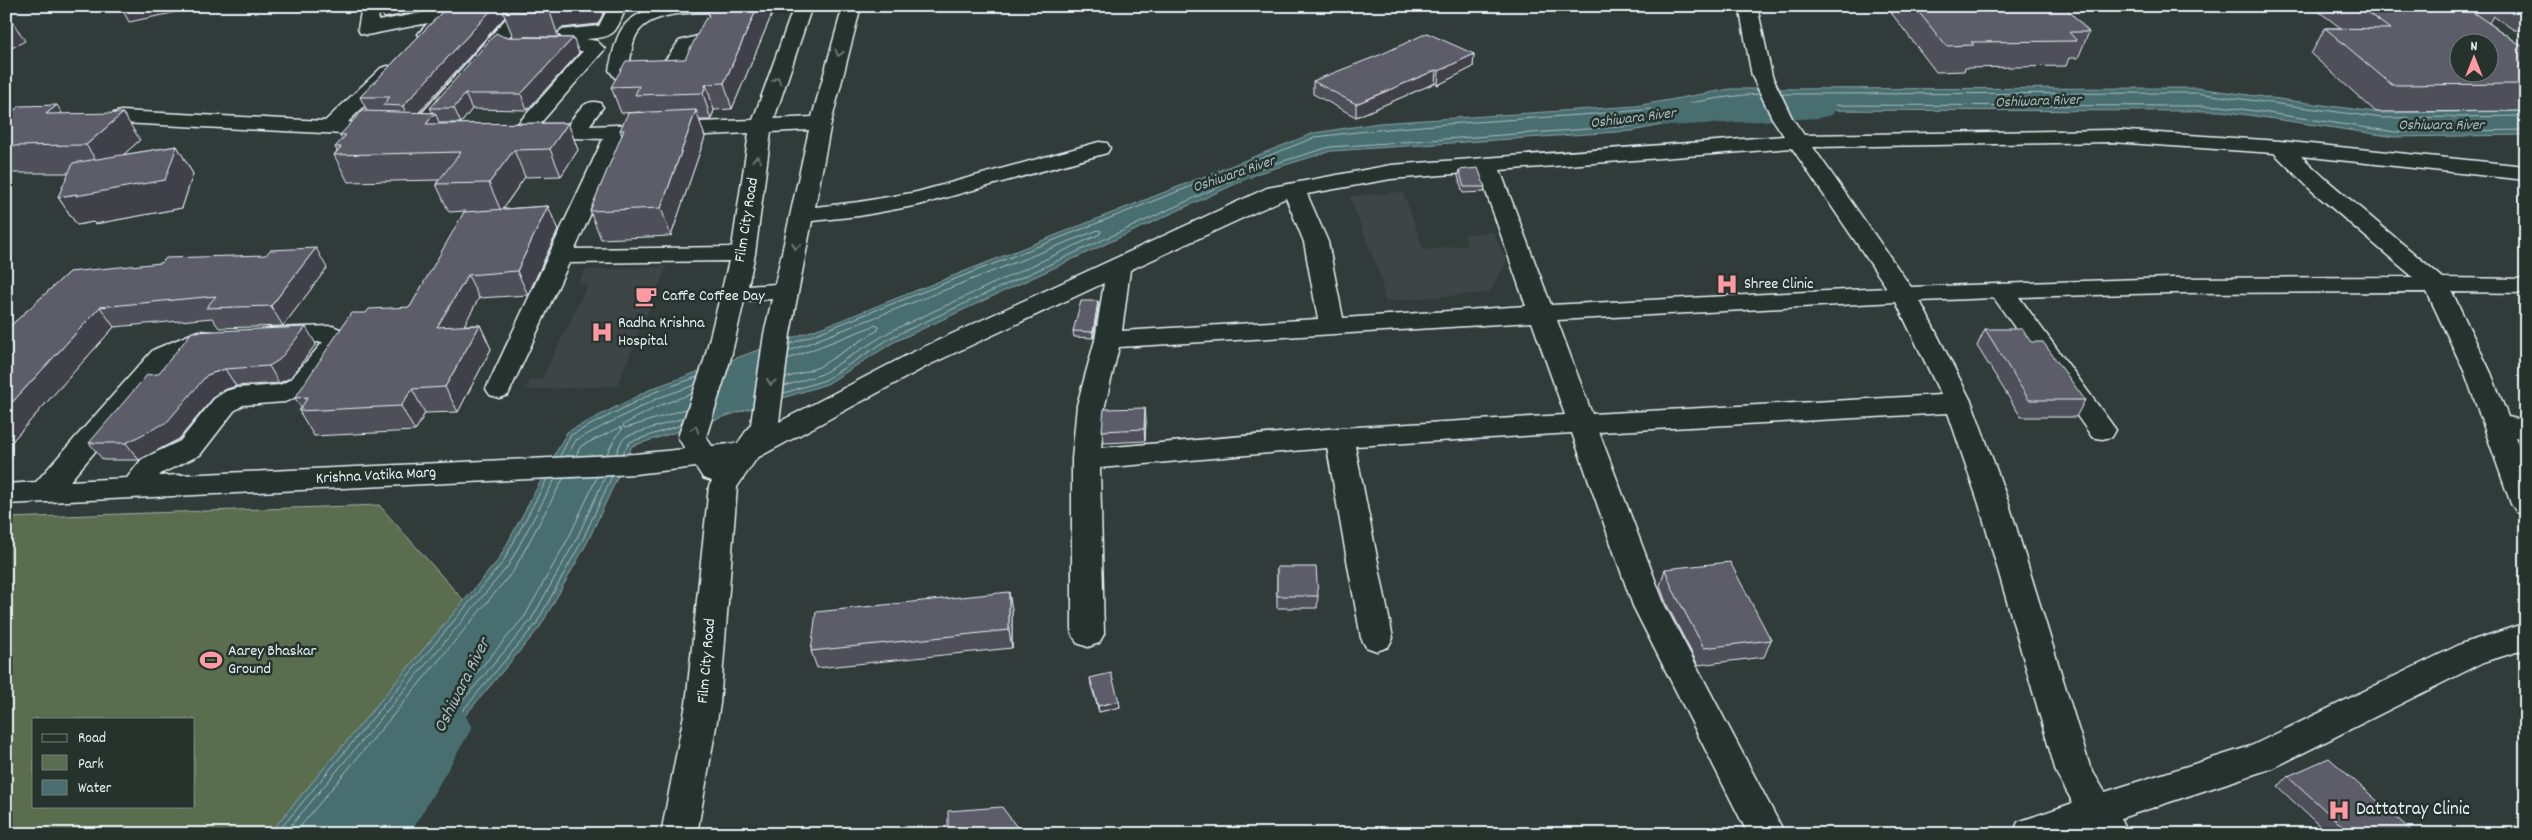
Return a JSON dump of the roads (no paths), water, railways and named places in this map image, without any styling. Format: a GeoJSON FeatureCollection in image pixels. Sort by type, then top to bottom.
{"type":"FeatureCollection","features":[{"type":"Feature","properties":{"kind":"street"},"geometry":{"type":"LineString","coordinates":[[330,128],[448,14],[367,29],[371,6]]}},
{"type":"Feature","properties":{"kind":"street"},"geometry":{"type":"LineString","coordinates":[[416,132],[527,6]]}},
{"type":"Feature","properties":{"kind":"street"},"geometry":{"type":"LineString","coordinates":[[121,117],[442,132],[514,40],[538,6]]}},
{"type":"Feature","properties":{"kind":"street"},"geometry":{"type":"LineString","coordinates":[[514,40],[598,33],[607,30],[618,6]]}},
{"type":"Feature","properties":{"kind":"street"},"geometry":{"type":"LineString","coordinates":[[706,32],[686,45],[675,66],[658,73],[632,76],[622,74],[619,70],[629,30],[639,20],[678,9],[744,6]]}},
{"type":"Feature","properties":{"kind":"street","name":"Film City Road"},"geometry":{"type":"LineString","coordinates":[[723,486],[692,437],[717,361],[744,254],[761,126],[804,6]]}},
{"type":"Feature","properties":{"kind":"street","name":"Film City Road"},"geometry":{"type":"LineString","coordinates":[[679,834],[704,704],[723,486],[765,425],[777,334],[821,123],[852,6]]}},
{"type":"Feature","properties":{"kind":"street"},"geometry":{"type":"LineString","coordinates":[[1748,6],[1762,76],[1782,118],[1800,141],[1904,294],[1958,403],[1994,504],[2074,772],[2104,822]]}},
{"type":"Feature","properties":{"kind":"street"},"geometry":{"type":"LineString","coordinates":[[514,40],[590,45],[595,49],[512,132],[616,133],[821,123]]}},
{"type":"Feature","properties":{"kind":"street"},"geometry":{"type":"LineString","coordinates":[[578,133],[597,107]]}},
{"type":"Feature","properties":{"kind":"street"},"geometry":{"type":"LineString","coordinates":[[499,388],[616,133]]}},
{"type":"Feature","properties":{"kind":"street"},"geometry":{"type":"LineString","coordinates":[[746,452],[922,358],[1275,193],[1391,172],[1800,141],[2112,136],[2280,148],[2526,173]]}},
{"type":"Feature","properties":{"kind":"street"},"geometry":{"type":"LineString","coordinates":[[803,215],[859,209],[919,198],[1100,148]]}},
{"type":"Feature","properties":{"kind":"street"},"geometry":{"type":"LineString","coordinates":[[2280,148],[2319,184],[2436,284],[2478,372],[2526,504]]}},
{"type":"Feature","properties":{"kind":"street"},"geometry":{"type":"LineString","coordinates":[[1487,166],[1649,606],[1767,834]]}},
{"type":"Feature","properties":{"kind":"street"},"geometry":{"type":"LineString","coordinates":[[1294,190],[1316,242],[1332,326]]}},
{"type":"Feature","properties":{"kind":"street"},"geometry":{"type":"LineString","coordinates":[[560,256],[744,254]]}},
{"type":"Feature","properties":{"kind":"street"},"geometry":{"type":"LineString","coordinates":[[1088,634],[1086,459],[1091,405],[1108,340],[1118,266]]}},
{"type":"Feature","properties":{"kind":"street"},"geometry":{"type":"LineString","coordinates":[[1108,340],[1904,294],[2156,286],[2436,284],[2526,286]]}},
{"type":"Feature","properties":{"kind":"street"},"geometry":{"type":"LineString","coordinates":[[734,294],[787,291]]}},
{"type":"Feature","properties":{"kind":"street"},"geometry":{"type":"LineString","coordinates":[[2002,291],[2102,430]]}},
{"type":"Feature","properties":{"kind":"street"},"geometry":{"type":"LineString","coordinates":[[44,492],[162,356],[178,347],[198,339],[332,334],[336,337],[337,342],[300,385],[285,393],[236,397],[224,405],[190,448],[152,466],[136,487]]}},
{"type":"Feature","properties":{"kind":"street"},"geometry":{"type":"LineString","coordinates":[[1086,459],[1339,437],[1958,403]]}},
{"type":"Feature","properties":{"kind":"street"},"geometry":{"type":"LineString","coordinates":[[2496,424],[2526,430]]}},
{"type":"Feature","properties":{"kind":"street"},"geometry":{"type":"LineString","coordinates":[[1339,437],[1377,638]]}},
{"type":"Feature","properties":{"kind":"street","name":"Krishna Vatika Marg"},"geometry":{"type":"LineString","coordinates":[[6,494],[635,464],[746,452]]}},
{"type":"Feature","properties":{"kind":"street"},"geometry":{"type":"LineString","coordinates":[[2031,834],[2104,822],[2261,758],[2473,653],[2526,636]]}},
{"type":"Feature","properties":{"kind":"water"},"geometry":{"type":"Polygon","coordinates":[[[2197,88],[2383,113],[2526,111],[2526,135],[2395,137],[2221,111],[1737,110],[1632,131],[1331,151],[1259,173],[894,342],[827,384],[632,446],[587,543],[540,627],[365,834],[269,834],[499,559],[567,432],[653,388],[839,321],[1314,133],[1379,123],[1636,106],[1730,89],[2197,88]]]}},
{"type":"Feature","properties":{"kind":"waterway","name":"Oshiwara River"},"geometry":{"type":"LineString","coordinates":[[1666,115],[1819,107]]}},
{"type":"Feature","properties":{"kind":"waterway","name":"Oshiwara River"},"geometry":{"type":"LineString","coordinates":[[376,834],[442,728]]}},
{"type":"Feature","properties":{"kind":"place","name":"Shree Clinic"},"geometry":{"type":"Point","coordinates":[1727,284]}},
{"type":"Feature","properties":{"kind":"place","name":"Caffe Coffee Day"},"geometry":{"type":"Point","coordinates":[646,296]}},
{"type":"Feature","properties":{"kind":"place","name":"Radha Krishna Hospital"},"geometry":{"type":"Point","coordinates":[602,332]}},
{"type":"Feature","properties":{"kind":"place","name":"Aarey Bhaskar Ground"},"geometry":{"type":"Point","coordinates":[211,660]}},
{"type":"Feature","properties":{"kind":"place","name":"Dattatray Clinic"},"geometry":{"type":"Point","coordinates":[2339,810]}}]}
